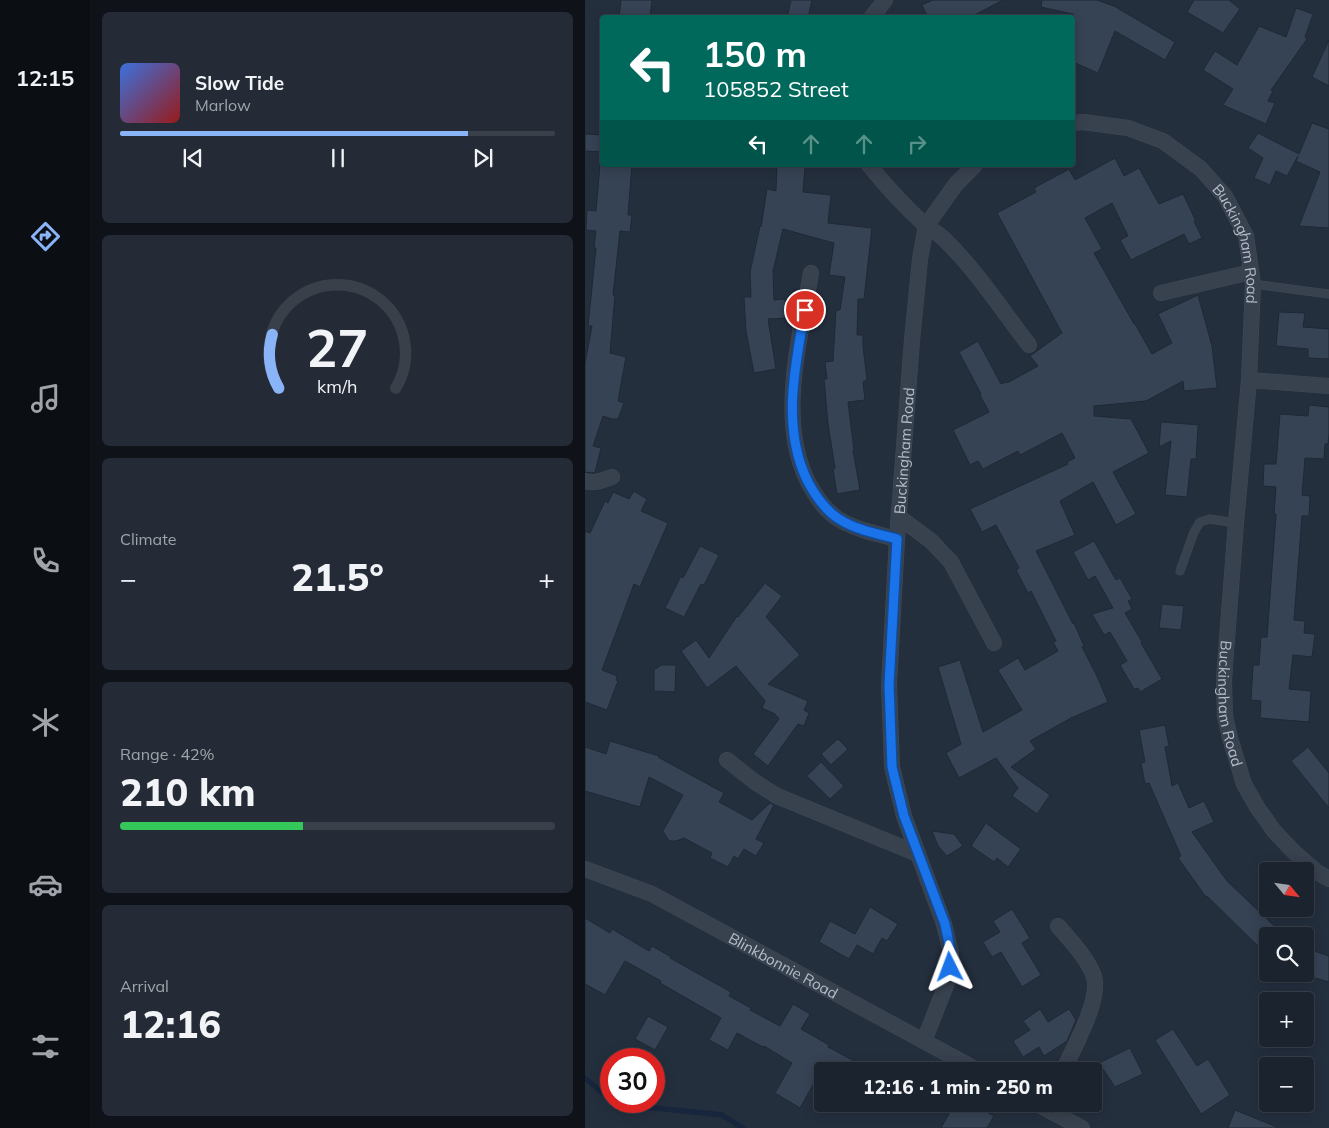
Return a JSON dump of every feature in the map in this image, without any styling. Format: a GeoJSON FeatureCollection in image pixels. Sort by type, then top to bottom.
{"type":"FeatureCollection","features":[{"type":"Feature","properties":{"kind":"street"},"geometry":{"type":"LineString","coordinates":[[873,15],[885,0]]}},
{"type":"Feature","properties":{"kind":"street","name":"Buckingham Road"},"geometry":{"type":"LineString","coordinates":[[1075,123],[1083,122],[1128,128],[1163,141],[1201,168],[1225,196],[1246,236],[1252,278],[1249,380],[1224,681],[1225,716],[1229,738],[1244,784],[1257,806],[1275,831],[1294,852],[1317,872],[1329,878]]}},
{"type":"Feature","properties":{"kind":"street"},"geometry":{"type":"LineString","coordinates":[[871,167],[888,189],[925,226],[945,239],[973,270],[1029,345]]}},
{"type":"Feature","properties":{"kind":"street","name":"Buckingham Road"},"geometry":{"type":"LineString","coordinates":[[924,1041],[948,980],[951,953],[945,924],[904,816],[892,767],[889,685],[897,539],[912,340],[925,226],[956,184],[973,167]]}},
{"type":"Feature","properties":{"kind":"street"},"geometry":{"type":"LineString","coordinates":[[811,273],[794,386],[793,424],[797,455],[814,494],[824,507],[838,519],[851,526],[897,539]]}},
{"type":"Feature","properties":{"kind":"street"},"geometry":{"type":"LineString","coordinates":[[1161,293],[1252,278]]}},
{"type":"Feature","properties":{"kind":"street"},"geometry":{"type":"LineString","coordinates":[[1249,380],[1329,386]]}},
{"type":"Feature","properties":{"kind":"street"},"geometry":{"type":"LineString","coordinates":[[585,481],[599,482],[612,477]]}},
{"type":"Feature","properties":{"kind":"street"},"geometry":{"type":"LineString","coordinates":[[899,516],[931,541],[951,562],[994,643]]}},
{"type":"Feature","properties":{"kind":"street"},"geometry":{"type":"LineString","coordinates":[[727,760],[777,796],[918,854]]}},
{"type":"Feature","properties":{"kind":"street","name":"Blinkbonnie Road"},"geometry":{"type":"LineString","coordinates":[[585,869],[652,894],[962,1062]]}},
{"type":"Feature","properties":{"kind":"street"},"geometry":{"type":"LineString","coordinates":[[1058,926],[1089,965],[1096,989],[1089,1016],[1067,1062]]}},
{"type":"Feature","properties":{"kind":"street"},"geometry":{"type":"LineString","coordinates":[[1055,1112],[1082,1128]]}},
{"type":"Feature","properties":{"kind":"lane"},"geometry":{"type":"LineString","coordinates":[[1252,278],[1329,294]]}},
{"type":"Feature","properties":{"kind":"lane"},"geometry":{"type":"LineString","coordinates":[[1180,571],[1194,532],[1200,522],[1210,519],[1236,523]]}},
{"type":"Feature","properties":{"kind":"building"},"geometry":{"type":"Polygon","coordinates":[[[621,0],[652,0],[650,15],[619,15],[621,0]]]}},
{"type":"Feature","properties":{"kind":"building"},"geometry":{"type":"Polygon","coordinates":[[[791,0],[812,0],[809,15],[788,15],[791,0]]]}},
{"type":"Feature","properties":{"kind":"building"},"geometry":{"type":"Polygon","coordinates":[[[933,0],[1003,0],[975,15],[927,15],[922,5],[933,0]]]}},
{"type":"Feature","properties":{"kind":"building"},"geometry":{"type":"Polygon","coordinates":[[[1042,0],[1097,0],[1114,6],[1175,42],[1165,60],[1115,31],[1098,73],[1075,63],[1075,15],[1041,7],[1042,0]]]}},
{"type":"Feature","properties":{"kind":"building"},"geometry":{"type":"Polygon","coordinates":[[[1194,0],[1229,0],[1240,9],[1223,33],[1187,12],[1194,0]]]}},
{"type":"Feature","properties":{"kind":"building"},"geometry":{"type":"Polygon","coordinates":[[[1296,8],[1313,14],[1305,37],[1307,39],[1271,90],[1273,91],[1268,101],[1275,103],[1266,124],[1223,105],[1233,89],[1203,70],[1215,51],[1237,65],[1259,26],[1286,37],[1296,8]]]}},
{"type":"Feature","properties":{"kind":"building"},"geometry":{"type":"Polygon","coordinates":[[[1329,40],[1329,86],[1312,77],[1329,40]]]}},
{"type":"Feature","properties":{"kind":"building"},"geometry":{"type":"Polygon","coordinates":[[[1312,123],[1329,129],[1329,228],[1299,226],[1320,172],[1296,161],[1298,156],[1287,176],[1276,171],[1270,185],[1254,178],[1263,158],[1248,148],[1258,133],[1299,154],[1312,123]]]}},
{"type":"Feature","properties":{"kind":"building"},"geometry":{"type":"Polygon","coordinates":[[[585,134],[600,135],[600,152],[585,151],[585,134]]]}},
{"type":"Feature","properties":{"kind":"building"},"geometry":{"type":"Polygon","coordinates":[[[1115,158],[1124,176],[1139,168],[1159,204],[1183,194],[1202,238],[1189,244],[1184,234],[1131,260],[1120,240],[1128,236],[1112,203],[1085,218],[1102,249],[1094,253],[1152,354],[1172,343],[1158,314],[1198,295],[1212,346],[1217,388],[1184,391],[1183,381],[1146,401],[1094,406],[1094,416],[1131,419],[1149,453],[1113,472],[1136,514],[1116,525],[1093,482],[1060,501],[1075,535],[1036,551],[1074,623],[1084,646],[1082,647],[1108,702],[1071,718],[1030,741],[1036,749],[1011,767],[1050,795],[1037,814],[1012,796],[1018,788],[996,758],[959,778],[946,753],[961,744],[938,667],[960,660],[983,732],[1022,710],[998,670],[1018,658],[1025,670],[1058,651],[1053,642],[1056,641],[1031,591],[1028,593],[1016,570],[1019,568],[996,525],[982,532],[970,509],[1068,464],[1067,462],[1075,458],[1062,433],[1020,455],[1018,451],[983,469],[978,461],[970,465],[953,430],[989,412],[959,352],[978,341],[1001,384],[1007,383],[1038,366],[1030,356],[1062,333],[997,213],[1036,192],[1034,188],[1069,169],[1075,180],[1115,158]]]}},
{"type":"Feature","properties":{"kind":"building"},"geometry":{"type":"Polygon","coordinates":[[[600,165],[600,167],[632,167],[628,215],[632,215],[630,232],[620,231],[613,295],[615,295],[610,353],[626,357],[618,401],[624,403],[618,419],[603,416],[593,446],[601,448],[595,472],[592,473],[585,472],[585,363],[592,326],[588,326],[596,231],[586,230],[587,210],[596,211],[600,165]]]}},
{"type":"Feature","properties":{"kind":"building"},"geometry":{"type":"Polygon","coordinates":[[[777,167],[805,167],[803,192],[831,195],[828,223],[872,228],[864,299],[858,299],[857,335],[863,335],[867,380],[863,382],[865,400],[848,402],[853,450],[860,490],[837,494],[828,424],[824,379],[827,379],[825,362],[833,361],[836,310],[840,310],[845,277],[829,275],[834,243],[783,229],[773,271],[774,300],[785,299],[786,318],[768,319],[776,369],[754,373],[746,331],[744,297],[751,297],[750,272],[761,227],[767,189],[776,191],[777,167]]]}},
{"type":"Feature","properties":{"kind":"building"},"geometry":{"type":"Polygon","coordinates":[[[1279,312],[1305,313],[1303,327],[1329,329],[1329,359],[1308,358],[1308,349],[1276,346],[1279,312]]]}},
{"type":"Feature","properties":{"kind":"building"},"geometry":{"type":"Polygon","coordinates":[[[1309,405],[1329,407],[1329,434],[1328,444],[1325,444],[1324,459],[1305,458],[1302,495],[1310,496],[1309,516],[1302,516],[1294,620],[1305,621],[1304,633],[1315,634],[1312,657],[1293,655],[1289,689],[1311,691],[1309,722],[1260,718],[1261,701],[1251,700],[1253,665],[1259,665],[1261,637],[1267,637],[1276,514],[1274,514],[1276,487],[1263,486],[1264,464],[1276,464],[1280,414],[1308,416],[1309,405]]]}},
{"type":"Feature","properties":{"kind":"building"},"geometry":{"type":"Polygon","coordinates":[[[1161,422],[1200,425],[1198,426],[1196,459],[1191,459],[1187,497],[1165,495],[1171,441],[1159,447],[1161,422]]]}},
{"type":"Feature","properties":{"kind":"building"},"geometry":{"type":"Polygon","coordinates":[[[634,491],[647,499],[641,511],[668,523],[640,587],[634,584],[602,670],[617,676],[616,680],[618,681],[607,710],[585,702],[585,531],[590,533],[605,501],[608,503],[613,492],[629,499],[634,491]]]}},
{"type":"Feature","properties":{"kind":"building"},"geometry":{"type":"Polygon","coordinates":[[[1094,541],[1116,580],[1120,578],[1132,599],[1128,601],[1132,609],[1125,613],[1162,679],[1140,692],[1138,688],[1134,689],[1120,665],[1127,661],[1110,632],[1104,635],[1092,614],[1113,608],[1095,576],[1088,580],[1073,552],[1094,541]]]}},
{"type":"Feature","properties":{"kind":"building"},"geometry":{"type":"Polygon","coordinates":[[[700,546],[719,555],[704,585],[701,584],[684,617],[665,608],[681,576],[683,578],[700,546]]]}},
{"type":"Feature","properties":{"kind":"building"},"geometry":{"type":"Polygon","coordinates":[[[765,583],[782,596],[766,617],[800,655],[768,684],[808,701],[804,710],[809,713],[804,726],[798,724],[768,766],[753,754],[779,719],[775,714],[762,708],[765,701],[736,666],[707,688],[681,651],[696,640],[709,658],[737,616],[765,583]]]}},
{"type":"Feature","properties":{"kind":"building"},"geometry":{"type":"Polygon","coordinates":[[[1162,604],[1184,606],[1181,630],[1159,628],[1162,604]]]}},
{"type":"Feature","properties":{"kind":"building"},"geometry":{"type":"Polygon","coordinates":[[[661,665],[676,665],[675,692],[654,691],[654,670],[661,665]]]}},
{"type":"Feature","properties":{"kind":"building"},"geometry":{"type":"Polygon","coordinates":[[[1165,725],[1169,746],[1165,747],[1172,786],[1178,783],[1189,808],[1204,801],[1214,822],[1192,832],[1227,881],[1259,911],[1259,918],[1266,918],[1276,927],[1259,927],[1259,947],[1206,897],[1178,858],[1181,856],[1149,783],[1145,784],[1141,763],[1145,762],[1139,730],[1165,725]]]}},
{"type":"Feature","properties":{"kind":"building"},"geometry":{"type":"Polygon","coordinates":[[[838,739],[848,749],[831,765],[821,754],[838,739]]]}},
{"type":"Feature","properties":{"kind":"building"},"geometry":{"type":"Polygon","coordinates":[[[610,741],[659,756],[724,793],[719,802],[752,820],[770,803],[774,805],[756,839],[764,843],[756,856],[744,849],[738,859],[734,856],[728,867],[710,858],[712,853],[684,838],[669,841],[663,831],[683,795],[649,777],[640,807],[585,791],[585,747],[606,754],[610,741]]]}},
{"type":"Feature","properties":{"kind":"building"},"geometry":{"type":"Polygon","coordinates":[[[1308,747],[1329,773],[1329,808],[1291,761],[1308,747]]]}},
{"type":"Feature","properties":{"kind":"building"},"geometry":{"type":"Polygon","coordinates":[[[821,762],[844,786],[830,799],[807,776],[821,762]]]}},
{"type":"Feature","properties":{"kind":"building"},"geometry":{"type":"Polygon","coordinates":[[[986,823],[1021,849],[1008,867],[997,858],[994,862],[971,846],[986,823]]]}},
{"type":"Feature","properties":{"kind":"building"},"geometry":{"type":"Polygon","coordinates":[[[932,831],[954,834],[963,846],[947,856],[938,846],[932,831]]]}},
{"type":"Feature","properties":{"kind":"building"},"geometry":{"type":"Polygon","coordinates":[[[870,907],[898,924],[887,941],[882,938],[873,954],[857,945],[849,959],[819,942],[830,921],[855,934],[870,907]]]}},
{"type":"Feature","properties":{"kind":"building"},"geometry":{"type":"Polygon","coordinates":[[[1012,909],[1030,938],[1022,943],[1041,975],[1022,987],[1001,952],[992,957],[983,942],[1000,932],[993,921],[1012,909]]]}},
{"type":"Feature","properties":{"kind":"building"},"geometry":{"type":"Polygon","coordinates":[[[585,918],[610,933],[612,929],[649,951],[652,946],[731,992],[729,996],[780,1026],[793,1004],[810,1014],[801,1029],[854,1061],[814,1062],[814,1083],[800,1108],[775,1093],[792,1063],[764,1046],[737,1033],[728,1050],[709,1040],[721,1018],[660,983],[661,981],[625,961],[605,995],[585,984],[585,918]]]}},
{"type":"Feature","properties":{"kind":"building"},"geometry":{"type":"Polygon","coordinates":[[[1314,951],[1329,956],[1329,982],[1314,978],[1314,951]]]}},
{"type":"Feature","properties":{"kind":"building"},"geometry":{"type":"Polygon","coordinates":[[[1040,1009],[1048,1022],[1069,1009],[1076,1020],[1067,1041],[1044,1056],[1039,1047],[1023,1057],[1013,1041],[1030,1030],[1023,1021],[1040,1009]]]}},
{"type":"Feature","properties":{"kind":"building"},"geometry":{"type":"Polygon","coordinates":[[[648,1016],[668,1027],[656,1048],[651,1048],[635,1039],[648,1016]]]}},
{"type":"Feature","properties":{"kind":"building"},"geometry":{"type":"Polygon","coordinates":[[[1173,1029],[1197,1066],[1208,1059],[1230,1095],[1201,1114],[1155,1040],[1173,1029]]]}},
{"type":"Feature","properties":{"kind":"building"},"geometry":{"type":"Polygon","coordinates":[[[1130,1048],[1143,1074],[1115,1087],[1102,1068],[1101,1062],[1130,1048]]]}},
{"type":"Feature","properties":{"kind":"building"},"geometry":{"type":"Polygon","coordinates":[[[1235,1110],[1277,1127],[1277,1128],[1228,1128],[1235,1110]]]}},
{"type":"Feature","properties":{"kind":"building"},"geometry":{"type":"Polygon","coordinates":[[[950,1112],[987,1112],[994,1116],[987,1128],[941,1128],[950,1112]]]}},
{"type":"Feature","properties":{"kind":"waterway"},"geometry":{"type":"LineString","coordinates":[[585,1078],[600,1091]]}},
{"type":"Feature","properties":{"kind":"waterway"},"geometry":{"type":"LineString","coordinates":[[665,1109],[722,1115],[743,1128]]}},
{"type":"Feature","properties":{"kind":"route"},"geometry":{"type":"LineString","coordinates":[[805,310],[796,364],[793,424],[797,455],[805,476],[814,494],[824,507],[838,519],[851,526],[897,539],[889,685],[892,767],[904,816],[945,924],[951,953],[950,967]]}}]}
